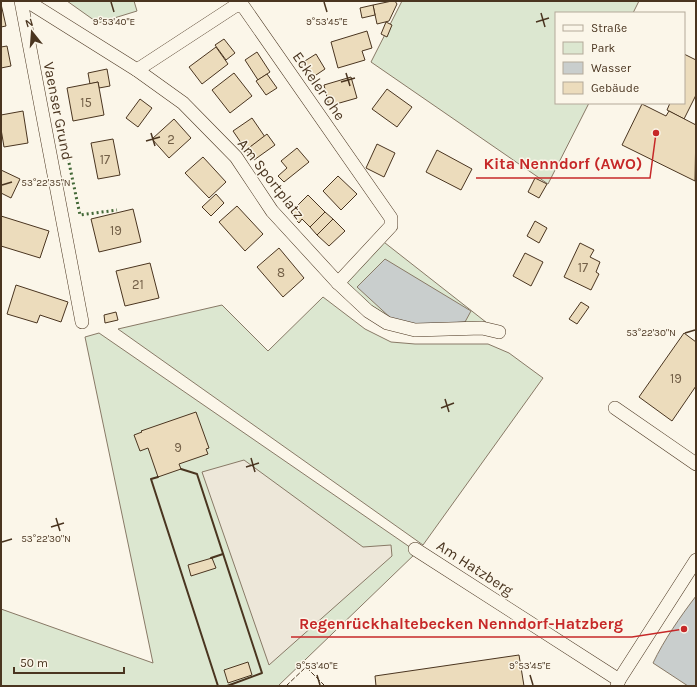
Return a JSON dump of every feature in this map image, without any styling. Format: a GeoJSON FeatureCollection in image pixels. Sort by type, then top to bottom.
{"type":"FeatureCollection","features":[{"type":"Feature","properties":{"kind":"street","name":"Vaenser Grund"},"geometry":{"type":"LineString","coordinates":[[21,1],[82,322]]}},
{"type":"Feature","properties":{"kind":"street","name":"Am Sportplatz"},"geometry":{"type":"LineString","coordinates":[[27,1],[137,70],[183,103],[236,157],[272,211],[338,283],[368,311],[387,323],[415,330],[482,328],[499,332]]}},
{"type":"Feature","properties":{"kind":"street","name":"Eckeler Ohe"},"geometry":{"type":"LineString","coordinates":[[137,70],[235,6],[244,6],[391,218],[391,226],[338,283]]}},
{"type":"Feature","properties":{"kind":"street"},"geometry":{"type":"LineString","coordinates":[[614,408],[696,464]]}},
{"type":"Feature","properties":{"kind":"street","name":"Am Hatzberg"},"geometry":{"type":"LineString","coordinates":[[415,549],[618,683],[696,560]]}},
{"type":"Feature","properties":{"kind":"green space"},"geometry":{"type":"Polygon","coordinates":[[[67,1],[134,1],[137,11],[98,23],[67,1]]]}},
{"type":"Feature","properties":{"kind":"green space"},"geometry":{"type":"Polygon","coordinates":[[[402,1],[639,1],[634,12],[555,12],[555,104],[588,104],[548,184],[371,62],[402,1]]]}},
{"type":"Feature","properties":{"kind":"green space"},"geometry":{"type":"Polygon","coordinates":[[[380,239],[496,330],[388,321],[340,283],[380,239]]]}},
{"type":"Feature","properties":{"kind":"green space"},"geometry":{"type":"Polygon","coordinates":[[[323,297],[365,329],[391,342],[415,344],[488,344],[509,353],[543,378],[423,545],[118,329],[222,305],[268,351],[323,297]]]}},
{"type":"Feature","properties":{"kind":"green space"},"geometry":{"type":"Polygon","coordinates":[[[99,333],[417,552],[278,686],[1,686],[1,609],[153,663],[85,337],[99,333]]]}},
{"type":"Feature","properties":{"kind":"shaded area"},"geometry":{"type":"Polygon","coordinates":[[[244,460],[363,547],[391,545],[392,556],[269,665],[202,472],[244,460]]]}},
{"type":"Feature","properties":{"kind":"water"},"geometry":{"type":"Polygon","coordinates":[[[385,259],[471,311],[465,322],[415,325],[394,321],[357,287],[385,259]]]}},
{"type":"Feature","properties":{"kind":"water"},"geometry":{"type":"Polygon","coordinates":[[[696,596],[696,686],[688,686],[653,663],[662,646],[696,596]]]}},
{"type":"Feature","properties":{"kind":"building"},"geometry":{"type":"Polygon","coordinates":[[[395,1],[397,4],[389,21],[377,24],[373,5],[395,1]]]}},
{"type":"Feature","properties":{"kind":"building"},"geometry":{"type":"Polygon","coordinates":[[[1,4],[6,26],[1,27],[1,4]]]}},
{"type":"Feature","properties":{"kind":"building"},"geometry":{"type":"Polygon","coordinates":[[[373,5],[375,15],[362,18],[360,8],[373,5]]]}},
{"type":"Feature","properties":{"kind":"building"},"geometry":{"type":"Polygon","coordinates":[[[386,22],[392,25],[387,37],[381,34],[386,22]]]}},
{"type":"Feature","properties":{"kind":"building"},"geometry":{"type":"Polygon","coordinates":[[[367,31],[372,48],[362,51],[365,60],[338,68],[331,42],[367,31]]]}},
{"type":"Feature","properties":{"kind":"building"},"geometry":{"type":"Polygon","coordinates":[[[224,39],[235,53],[226,60],[215,45],[224,39]]]}},
{"type":"Feature","properties":{"kind":"building"},"geometry":{"type":"Polygon","coordinates":[[[7,46],[11,66],[1,68],[1,47],[7,46]]]}},
{"type":"Feature","properties":{"kind":"building"},"geometry":{"type":"Polygon","coordinates":[[[216,47],[228,64],[202,84],[189,67],[216,47]]]}},
{"type":"Feature","properties":{"kind":"building"},"geometry":{"type":"Polygon","coordinates":[[[257,52],[270,72],[258,80],[245,60],[257,52]]]}},
{"type":"Feature","properties":{"kind":"building"},"geometry":{"type":"Polygon","coordinates":[[[316,54],[325,69],[310,79],[300,64],[316,54]]]}},
{"type":"Feature","properties":{"kind":"building"},"geometry":{"type":"Polygon","coordinates":[[[685,54],[696,60],[696,95],[684,119],[667,110],[670,104],[685,104],[685,54]]]}},
{"type":"Feature","properties":{"kind":"building"},"geometry":{"type":"Polygon","coordinates":[[[107,69],[110,86],[99,88],[98,82],[90,84],[88,73],[107,69]]]}},
{"type":"Feature","properties":{"kind":"building"},"geometry":{"type":"Polygon","coordinates":[[[234,73],[252,96],[230,113],[212,90],[234,73]]]}},
{"type":"Feature","properties":{"kind":"building"},"geometry":{"type":"Polygon","coordinates":[[[267,74],[277,88],[266,95],[256,81],[267,74]]]}},
{"type":"Feature","properties":{"kind":"building"},"geometry":{"type":"Polygon","coordinates":[[[351,77],[357,98],[329,106],[324,85],[351,77]]]}},
{"type":"Feature","properties":{"kind":"building"},"geometry":{"type":"Polygon","coordinates":[[[98,82],[104,115],[73,121],[67,88],[98,82]]]}},
{"type":"Feature","properties":{"kind":"building"},"geometry":{"type":"Polygon","coordinates":[[[387,89],[412,107],[397,127],[372,109],[387,89]]]}},
{"type":"Feature","properties":{"kind":"building"},"geometry":{"type":"Polygon","coordinates":[[[140,99],[152,108],[138,127],[126,118],[140,99]]]}},
{"type":"Feature","properties":{"kind":"building"},"geometry":{"type":"Polygon","coordinates":[[[642,104],[666,116],[669,111],[696,125],[695,181],[622,145],[642,104]]]}},
{"type":"Feature","properties":{"kind":"building"},"geometry":{"type":"Polygon","coordinates":[[[23,111],[28,143],[4,147],[1,129],[1,115],[23,111]]]}},
{"type":"Feature","properties":{"kind":"building"},"geometry":{"type":"Polygon","coordinates":[[[252,118],[265,137],[246,150],[233,131],[252,118]]]}},
{"type":"Feature","properties":{"kind":"building"},"geometry":{"type":"Polygon","coordinates":[[[174,119],[191,138],[169,158],[152,139],[174,119]]]}},
{"type":"Feature","properties":{"kind":"building"},"geometry":{"type":"Polygon","coordinates":[[[267,134],[275,145],[254,160],[246,150],[267,134]]]}},
{"type":"Feature","properties":{"kind":"building"},"geometry":{"type":"Polygon","coordinates":[[[113,139],[120,175],[98,179],[91,143],[113,139]]]}},
{"type":"Feature","properties":{"kind":"building"},"geometry":{"type":"Polygon","coordinates":[[[377,144],[395,153],[384,177],[366,168],[377,144]]]}},
{"type":"Feature","properties":{"kind":"building"},"geometry":{"type":"Polygon","coordinates":[[[297,148],[309,162],[284,182],[278,176],[287,168],[281,161],[297,148]]]}},
{"type":"Feature","properties":{"kind":"building"},"geometry":{"type":"Polygon","coordinates":[[[437,150],[472,169],[461,190],[426,172],[437,150]]]}},
{"type":"Feature","properties":{"kind":"building"},"geometry":{"type":"Polygon","coordinates":[[[203,157],[226,182],[209,198],[185,173],[203,157]]]}},
{"type":"Feature","properties":{"kind":"building"},"geometry":{"type":"Polygon","coordinates":[[[1,170],[20,179],[11,198],[1,193],[1,170]]]}},
{"type":"Feature","properties":{"kind":"building"},"geometry":{"type":"Polygon","coordinates":[[[338,176],[357,194],[341,210],[323,191],[338,176]]]}},
{"type":"Feature","properties":{"kind":"building"},"geometry":{"type":"Polygon","coordinates":[[[535,178],[547,184],[539,198],[528,192],[535,178]]]}},
{"type":"Feature","properties":{"kind":"building"},"geometry":{"type":"Polygon","coordinates":[[[216,194],[224,203],[211,216],[202,207],[216,194]]]}},
{"type":"Feature","properties":{"kind":"building"},"geometry":{"type":"Polygon","coordinates":[[[308,195],[325,212],[310,227],[302,219],[299,223],[293,217],[295,216],[291,212],[308,195]]]}},
{"type":"Feature","properties":{"kind":"building"},"geometry":{"type":"Polygon","coordinates":[[[237,206],[263,234],[245,251],[219,222],[237,206]]]}},
{"type":"Feature","properties":{"kind":"building"},"geometry":{"type":"Polygon","coordinates":[[[133,209],[141,242],[99,252],[91,219],[133,209]]]}},
{"type":"Feature","properties":{"kind":"building"},"geometry":{"type":"Polygon","coordinates":[[[325,212],[333,219],[317,235],[310,227],[325,212]]]}},
{"type":"Feature","properties":{"kind":"building"},"geometry":{"type":"Polygon","coordinates":[[[1,216],[49,231],[40,258],[1,246],[1,216]]]}},
{"type":"Feature","properties":{"kind":"building"},"geometry":{"type":"Polygon","coordinates":[[[333,219],[345,231],[329,246],[317,235],[333,219]]]}},
{"type":"Feature","properties":{"kind":"building"},"geometry":{"type":"Polygon","coordinates":[[[535,221],[547,228],[539,243],[527,236],[535,221]]]}},
{"type":"Feature","properties":{"kind":"building"},"geometry":{"type":"Polygon","coordinates":[[[580,243],[594,250],[590,257],[600,262],[596,272],[599,274],[591,290],[564,277],[580,243]]]}},
{"type":"Feature","properties":{"kind":"building"},"geometry":{"type":"Polygon","coordinates":[[[279,248],[304,278],[283,297],[257,267],[279,248]]]}},
{"type":"Feature","properties":{"kind":"building"},"geometry":{"type":"Polygon","coordinates":[[[525,253],[543,262],[531,286],[513,276],[525,253]]]}},
{"type":"Feature","properties":{"kind":"building"},"geometry":{"type":"Polygon","coordinates":[[[150,263],[159,298],[125,306],[116,271],[150,263]]]}},
{"type":"Feature","properties":{"kind":"building"},"geometry":{"type":"Polygon","coordinates":[[[16,285],[68,302],[61,322],[40,315],[37,323],[7,314],[16,285]]]}},
{"type":"Feature","properties":{"kind":"building"},"geometry":{"type":"Polygon","coordinates":[[[581,302],[589,307],[577,324],[569,319],[581,302]]]}},
{"type":"Feature","properties":{"kind":"building"},"geometry":{"type":"Polygon","coordinates":[[[116,312],[118,320],[105,323],[104,315],[116,312]]]}},
{"type":"Feature","properties":{"kind":"building"},"geometry":{"type":"Polygon","coordinates":[[[684,333],[696,342],[696,386],[672,421],[639,397],[684,333]]]}},
{"type":"Feature","properties":{"kind":"building"},"geometry":{"type":"Polygon","coordinates":[[[196,412],[209,448],[206,449],[208,454],[179,464],[181,469],[158,477],[148,448],[140,451],[134,435],[142,432],[141,431],[196,412]]]}},
{"type":"Feature","properties":{"kind":"building"},"geometry":{"type":"Polygon","coordinates":[[[212,558],[216,568],[191,576],[188,565],[212,558]]]}},
{"type":"Feature","properties":{"kind":"building"},"geometry":{"type":"Polygon","coordinates":[[[519,655],[524,686],[376,686],[375,676],[519,655]]]}},
{"type":"Feature","properties":{"kind":"building"},"geometry":{"type":"Polygon","coordinates":[[[248,662],[252,675],[228,683],[224,670],[248,662]]]}},
{"type":"Feature","properties":{"kind":"hedge"},"geometry":{"type":"LineString","coordinates":[[68,158],[80,215],[117,210]]}},
{"type":"Feature","properties":{"kind":"fence"},"geometry":{"type":"LineString","coordinates":[[286,686],[306,667],[325,686]]}},
{"type":"Feature","properties":{"kind":"wall"},"geometry":{"type":"LineString","coordinates":[[181,469],[197,474],[262,673],[227,686]]}},
{"type":"Feature","properties":{"kind":"wall"},"geometry":{"type":"LineString","coordinates":[[158,477],[151,479],[218,686]]}},
{"type":"Feature","properties":{"kind":"wall"},"geometry":{"type":"LineString","coordinates":[[211,558],[223,554]]}},
{"type":"Feature","properties":{"kind":"place","name":"Kita Nenndorf (AWO)"},"geometry":{"type":"Point","coordinates":[656,133]}},
{"type":"Feature","properties":{"kind":"place","name":"Regenrückhaltebecken Nenndorf-Hatzberg"},"geometry":{"type":"Point","coordinates":[684,629]}}]}
